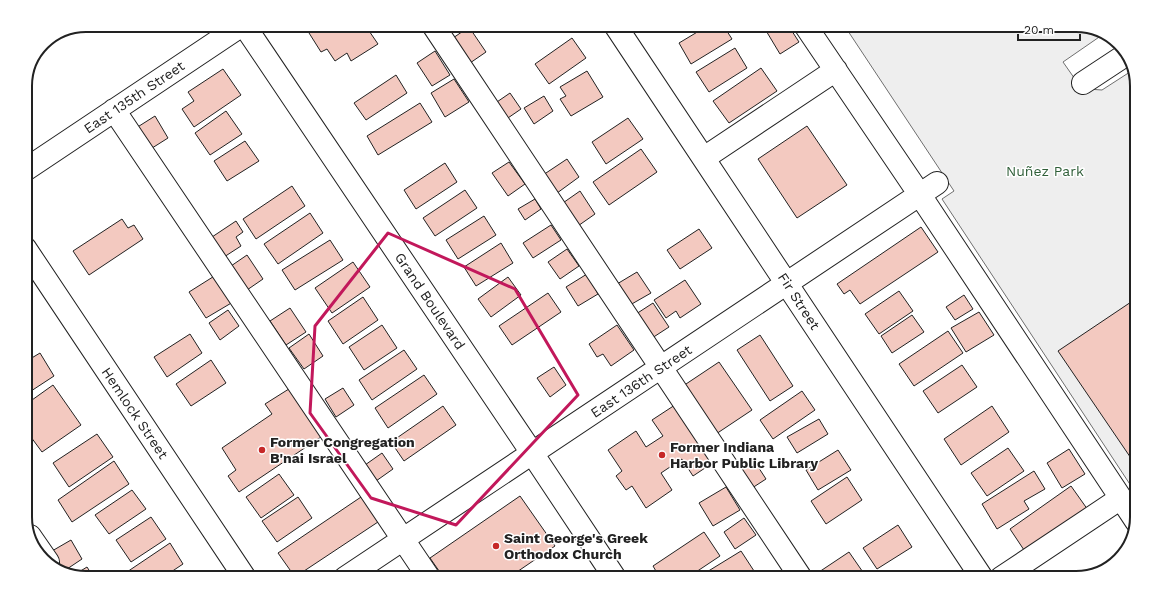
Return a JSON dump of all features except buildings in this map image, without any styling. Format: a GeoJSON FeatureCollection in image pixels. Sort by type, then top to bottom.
{"type":"FeatureCollection","features":[{"type":"Feature","properties":{"kind":"street","name":"East 135th Street"},"geometry":{"type":"LineString","coordinates":[[32,165],[232,32]]}},
{"type":"Feature","properties":{"kind":"street","name":"Grand Boulevard"},"geometry":{"type":"LineString","coordinates":[[248,32],[610,571]]}},
{"type":"Feature","properties":{"kind":"street"},"geometry":{"type":"LineString","coordinates":[[438,32],[796,571]]}},
{"type":"Feature","properties":{"kind":"street","name":"Fir Street"},"geometry":{"type":"LineString","coordinates":[[620,32],[977,571]]}},
{"type":"Feature","properties":{"kind":"street"},"geometry":{"type":"LineString","coordinates":[[810,32],[836,70],[929,189],[1130,512]]}},
{"type":"Feature","properties":{"kind":"street"},"geometry":{"type":"LineString","coordinates":[[1083,83],[1122,58]]}},
{"type":"Feature","properties":{"kind":"street"},"geometry":{"type":"LineString","coordinates":[[704,158],[836,70]]}},
{"type":"Feature","properties":{"kind":"street"},"geometry":{"type":"LineString","coordinates":[[114,110],[425,571]]}},
{"type":"Feature","properties":{"kind":"street","name":"East 136th Street"},"geometry":{"type":"LineString","coordinates":[[356,571],[929,189]]}},
{"type":"Feature","properties":{"kind":"street","name":"Hemlock Street"},"geometry":{"type":"LineString","coordinates":[[32,258],[240,571]]}},
{"type":"Feature","properties":{"kind":"street"},"geometry":{"type":"LineString","coordinates":[[1012,571],[1121,498]]}},
{"type":"Feature","properties":{"kind":"highlighted area"},"geometry":{"type":"Polygon","coordinates":[[[388,233],[515,289],[578,395],[456,525],[371,498],[310,413],[315,326],[388,233]]]}},
{"type":"Feature","properties":{"kind":"green space","name":"Nuñez Park"},"geometry":{"type":"Polygon","coordinates":[[[849,32],[1076,32],[1087,33],[1099,37],[1063,62],[1077,82],[1087,89],[1102,90],[1128,73],[1129,75],[1130,484],[942,199],[954,191],[849,32]]]}},
{"type":"Feature","properties":{"kind":"place","name":"Former Congregation B'nai Israel"},"geometry":{"type":"Point","coordinates":[262,450]}},
{"type":"Feature","properties":{"kind":"place","name":"Former Indiana Harbor Public Library"},"geometry":{"type":"Point","coordinates":[662,455]}},
{"type":"Feature","properties":{"kind":"place","name":"Saint George's Greek Orthodox Church"},"geometry":{"type":"Point","coordinates":[496,546]}}]}
